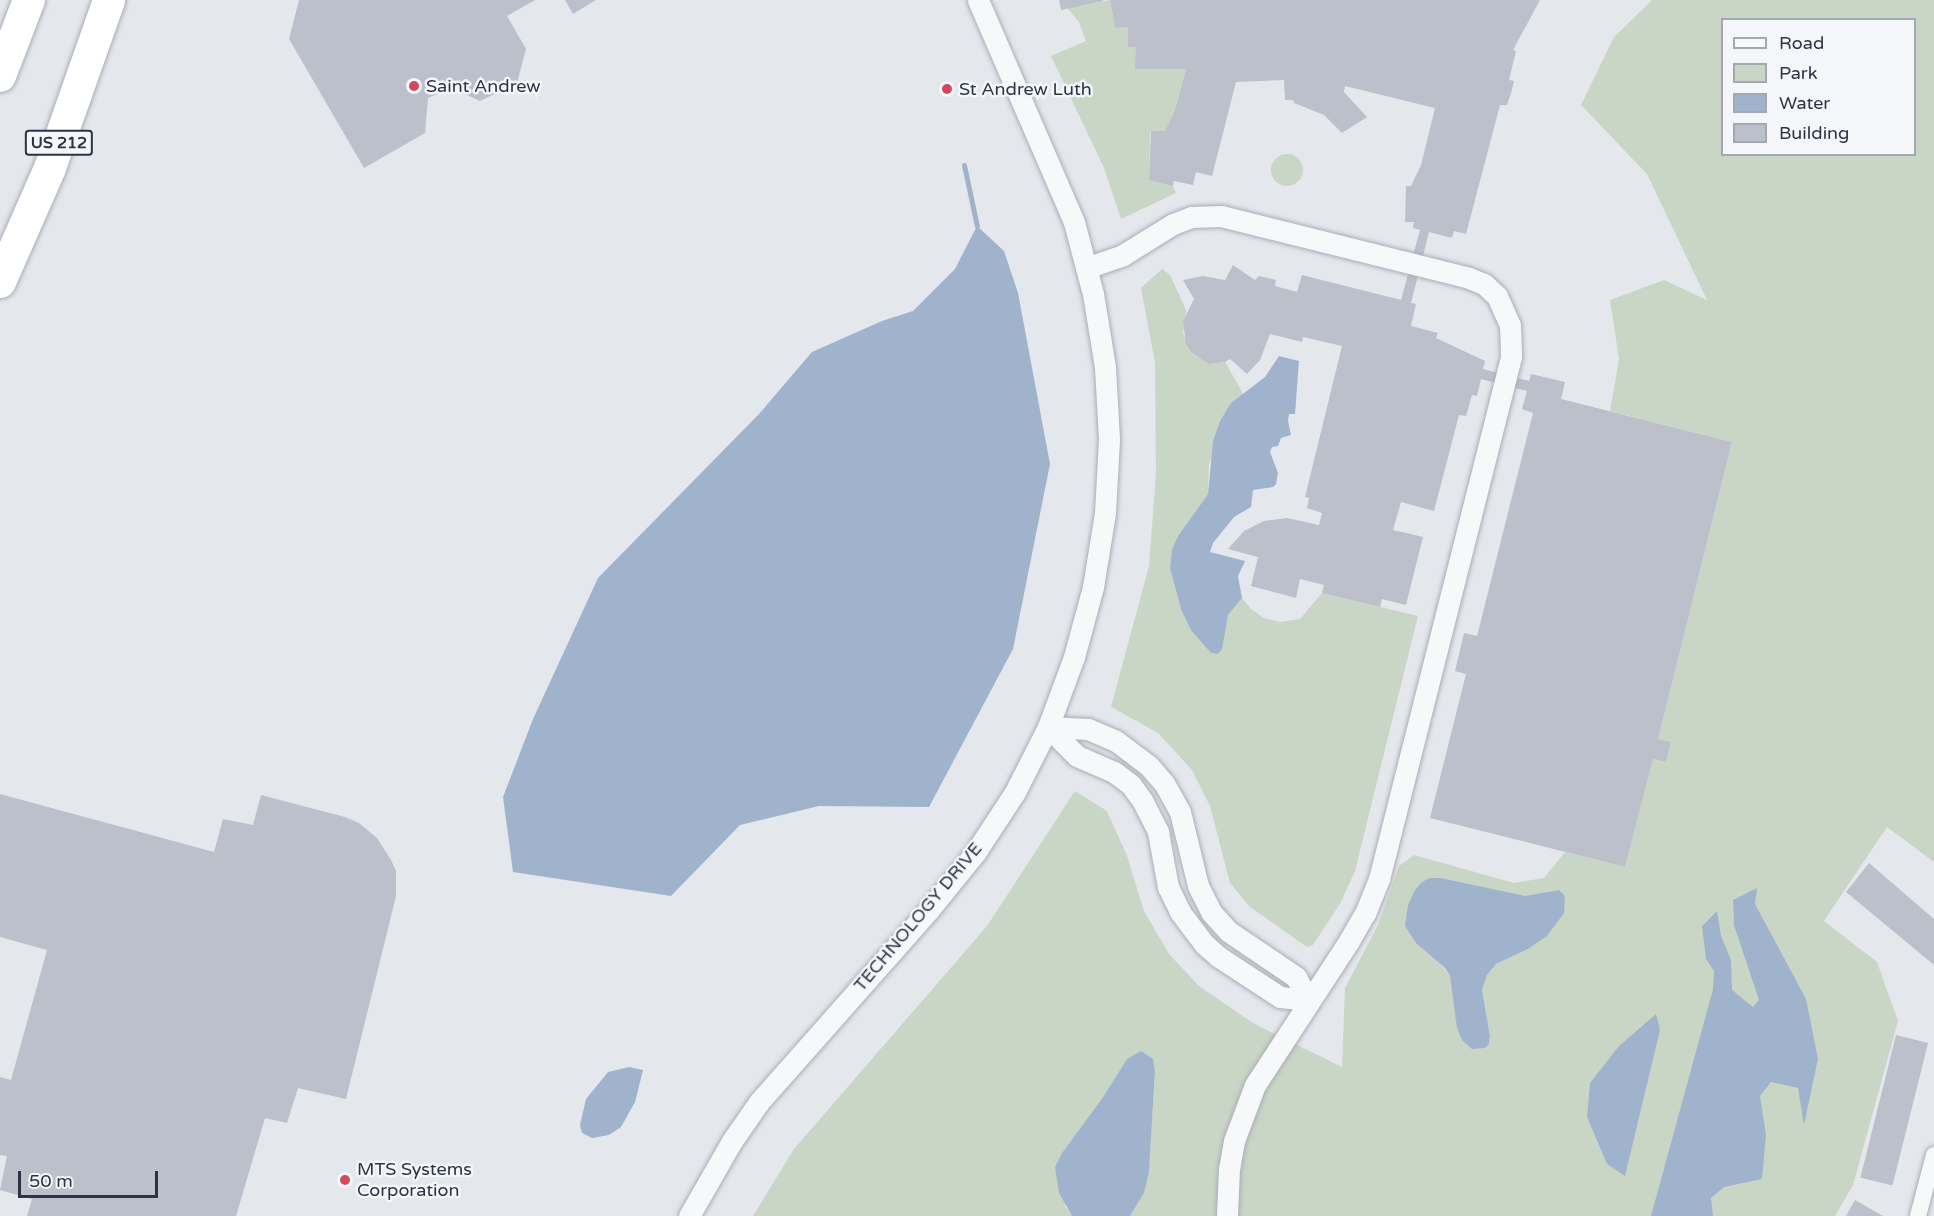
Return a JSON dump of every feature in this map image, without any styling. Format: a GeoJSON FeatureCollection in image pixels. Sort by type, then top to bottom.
{"type":"FeatureCollection","features":[{"type":"Feature","properties":{"kind":"highway"},"geometry":{"type":"LineString","coordinates":[[0,76],[28,0]]}},
{"type":"Feature","properties":{"kind":"highway","name":"US 212"},"geometry":{"type":"LineString","coordinates":[[0,282],[50,168],[109,0]]}},
{"type":"Feature","properties":{"kind":"street","name":"TECHNOLOGY DRIVE"},"geometry":{"type":"LineString","coordinates":[[689,1216],[732,1141],[759,1102],[975,853],[1015,792],[1048,727],[1082,627],[1093,586],[1105,513],[1109,439],[1105,367],[1086,268],[1074,222],[1047,154],[978,0]]}},
{"type":"Feature","properties":{"kind":"street"},"geometry":{"type":"LineString","coordinates":[[1086,268],[1123,255],[1191,217],[1221,216],[1469,278],[1484,284],[1497,296],[1510,325],[1511,357],[1379,879],[1365,913],[1349,941],[1308,1000],[1255,1085],[1243,1113],[1229,1168],[1227,1216]]}},
{"type":"Feature","properties":{"kind":"street"},"geometry":{"type":"LineString","coordinates":[[1048,727],[1088,729],[1116,741],[1149,766],[1164,783],[1180,812],[1198,886],[1211,912],[1228,931],[1296,977],[1308,1000]]}},
{"type":"Feature","properties":{"kind":"street"},"geometry":{"type":"LineString","coordinates":[[1048,727],[1077,756],[1114,772],[1131,785],[1142,800],[1158,832],[1168,886],[1180,912],[1204,944],[1280,997],[1308,1000]]}},
{"type":"Feature","properties":{"kind":"street"},"geometry":{"type":"LineString","coordinates":[[1918,1216],[1934,1155]]}},
{"type":"Feature","properties":{"kind":"green space"},"geometry":{"type":"Polygon","coordinates":[[[1110,0],[1115,28],[1128,27],[1128,47],[1136,47],[1136,69],[1186,69],[1175,110],[1165,131],[1150,132],[1149,179],[1173,186],[1176,193],[1121,219],[1104,168],[1051,56],[1086,41],[1079,22],[1067,8],[1110,0]]]}},
{"type":"Feature","properties":{"kind":"green space"},"geometry":{"type":"Polygon","coordinates":[[[1652,0],[1934,0],[1934,862],[1887,827],[1824,921],[1877,962],[1898,1021],[1853,1185],[1835,1216],[1130,1216],[1144,1193],[1149,1172],[1155,1071],[1127,1059],[1103,1097],[1062,1153],[1065,1206],[1072,1216],[753,1216],[794,1149],[987,926],[1075,791],[1107,811],[1127,856],[1144,911],[1169,954],[1199,986],[1253,1023],[1342,1067],[1345,988],[1378,925],[1399,866],[1414,855],[1514,883],[1544,878],[1565,852],[1625,867],[1653,759],[1666,762],[1671,742],[1658,739],[1732,442],[1610,411],[1619,359],[1610,300],[1664,280],[1707,300],[1647,174],[1581,105],[1614,37],[1652,0]],[[1430,878],[1437,960],[1450,976],[1453,991],[1485,1048],[1489,1044],[1490,1036],[1482,990],[1487,975],[1496,964],[1528,949],[1550,891],[1540,896],[1525,897],[1441,878],[1430,878]]]}},
{"type":"Feature","properties":{"kind":"green space"},"geometry":{"type":"Polygon","coordinates":[[[1287,154],[1298,159],[1303,170],[1298,181],[1287,186],[1276,181],[1271,170],[1276,159],[1287,154]]]}},
{"type":"Feature","properties":{"kind":"green space"},"geometry":{"type":"Polygon","coordinates":[[[1162,269],[1170,275],[1186,310],[1183,333],[1192,353],[1209,364],[1225,362],[1244,395],[1231,403],[1209,464],[1208,494],[1178,536],[1172,549],[1170,568],[1181,609],[1225,627],[1228,615],[1242,598],[1251,609],[1264,618],[1281,622],[1300,619],[1322,593],[1418,616],[1355,871],[1341,902],[1313,945],[1307,947],[1250,907],[1230,883],[1210,806],[1192,770],[1158,733],[1111,707],[1149,566],[1156,473],[1155,363],[1141,288],[1162,269]]]}},
{"type":"Feature","properties":{"kind":"water"},"geometry":{"type":"Polygon","coordinates":[[[977,226],[1004,251],[1018,293],[1050,464],[1013,649],[929,807],[819,806],[740,825],[671,896],[513,872],[503,797],[533,719],[598,578],[759,414],[812,352],[882,321],[913,311],[955,269],[977,226]]]}},
{"type":"Feature","properties":{"kind":"water"},"geometry":{"type":"Polygon","coordinates":[[[1279,356],[1299,361],[1295,414],[1289,414],[1288,421],[1291,435],[1281,438],[1278,446],[1272,447],[1270,452],[1278,473],[1276,484],[1273,487],[1253,490],[1251,507],[1234,517],[1213,543],[1210,552],[1245,561],[1238,576],[1242,598],[1228,615],[1222,649],[1218,654],[1211,653],[1191,630],[1181,609],[1170,568],[1172,549],[1178,536],[1208,494],[1213,441],[1220,421],[1231,403],[1265,377],[1279,356]]]}},
{"type":"Feature","properties":{"kind":"water"},"geometry":{"type":"Polygon","coordinates":[[[1430,878],[1441,878],[1525,896],[1559,890],[1565,896],[1564,913],[1547,936],[1528,949],[1496,964],[1487,975],[1482,990],[1490,1036],[1489,1044],[1485,1048],[1472,1049],[1462,1040],[1457,1028],[1450,976],[1445,968],[1416,943],[1405,926],[1408,905],[1415,890],[1422,882],[1430,878]]]}},
{"type":"Feature","properties":{"kind":"water"},"geometry":{"type":"Polygon","coordinates":[[[1757,888],[1755,904],[1806,999],[1818,1059],[1804,1125],[1798,1088],[1771,1082],[1760,1096],[1766,1135],[1762,1179],[1724,1187],[1711,1198],[1713,1216],[1651,1216],[1713,989],[1714,971],[1706,959],[1702,926],[1717,911],[1721,936],[1731,960],[1732,990],[1753,1007],[1759,1000],[1734,925],[1733,900],[1757,888]]]}},
{"type":"Feature","properties":{"kind":"water"},"geometry":{"type":"Polygon","coordinates":[[[1656,1014],[1660,1030],[1625,1176],[1607,1164],[1587,1117],[1590,1083],[1619,1046],[1656,1014]]]}},
{"type":"Feature","properties":{"kind":"water"},"geometry":{"type":"Polygon","coordinates":[[[1141,1051],[1153,1059],[1155,1071],[1149,1172],[1144,1193],[1130,1216],[1072,1216],[1059,1193],[1055,1167],[1062,1153],[1103,1097],[1127,1059],[1141,1051]]]}},
{"type":"Feature","properties":{"kind":"water"},"geometry":{"type":"Polygon","coordinates":[[[629,1067],[643,1070],[635,1102],[621,1127],[609,1135],[592,1138],[582,1133],[580,1125],[586,1099],[608,1072],[629,1067]]]}},
{"type":"Feature","properties":{"kind":"building","name":"Saint Andrew"},"geometry":{"type":"Polygon","coordinates":[[[299,0],[535,0],[507,16],[526,49],[517,83],[480,101],[452,88],[428,98],[425,133],[364,168],[289,39],[299,0]]]}},
{"type":"Feature","properties":{"kind":"building"},"geometry":{"type":"Polygon","coordinates":[[[565,0],[596,0],[573,14],[565,0]]]}},
{"type":"Feature","properties":{"kind":"building"},"geometry":{"type":"Polygon","coordinates":[[[1059,0],[1103,0],[1103,1],[1061,10],[1059,0]]]}},
{"type":"Feature","properties":{"kind":"building"},"geometry":{"type":"Polygon","coordinates":[[[1110,0],[1540,0],[1513,50],[1516,51],[1509,80],[1514,81],[1511,93],[1507,105],[1500,105],[1466,234],[1454,231],[1452,238],[1429,232],[1411,303],[1416,304],[1411,326],[1438,333],[1436,338],[1485,361],[1483,369],[1529,381],[1531,374],[1565,382],[1561,399],[1732,442],[1658,739],[1671,742],[1666,762],[1653,759],[1625,867],[1430,818],[1466,674],[1455,671],[1464,633],[1477,636],[1533,413],[1522,409],[1527,391],[1481,379],[1477,396],[1472,395],[1466,416],[1459,415],[1434,511],[1401,502],[1393,530],[1423,537],[1406,605],[1382,599],[1380,607],[1322,593],[1324,585],[1300,579],[1296,598],[1251,586],[1258,557],[1228,549],[1244,531],[1264,521],[1287,518],[1319,525],[1322,513],[1307,508],[1309,498],[1305,497],[1342,346],[1303,337],[1302,342],[1270,334],[1260,360],[1247,374],[1230,359],[1209,364],[1192,353],[1186,344],[1183,321],[1194,299],[1183,280],[1203,276],[1225,280],[1233,265],[1255,280],[1259,276],[1276,280],[1275,286],[1297,292],[1302,275],[1401,300],[1420,230],[1413,228],[1414,222],[1405,222],[1406,186],[1411,186],[1421,165],[1435,108],[1345,86],[1344,92],[1367,117],[1342,133],[1324,115],[1294,103],[1293,100],[1285,100],[1284,80],[1236,82],[1212,176],[1196,172],[1193,185],[1174,181],[1173,186],[1149,180],[1151,131],[1165,131],[1175,110],[1186,69],[1135,69],[1136,47],[1128,47],[1128,27],[1115,28],[1110,0]]]}},
{"type":"Feature","properties":{"kind":"building"},"geometry":{"type":"Polygon","coordinates":[[[0,794],[214,852],[223,819],[253,825],[261,795],[345,817],[359,823],[377,838],[391,860],[396,871],[396,896],[346,1099],[298,1088],[287,1123],[265,1118],[236,1216],[27,1216],[32,1199],[0,1190],[7,1156],[0,1155],[0,1077],[11,1080],[47,950],[0,937],[0,794]]]}},
{"type":"Feature","properties":{"kind":"building"},"geometry":{"type":"Polygon","coordinates":[[[1869,863],[1934,919],[1934,965],[1846,892],[1869,863]]]}},
{"type":"Feature","properties":{"kind":"building"},"geometry":{"type":"Polygon","coordinates":[[[1896,1035],[1928,1043],[1892,1186],[1860,1178],[1896,1035]]]}},
{"type":"Feature","properties":{"kind":"building"},"geometry":{"type":"Polygon","coordinates":[[[1855,1200],[1883,1216],[1846,1216],[1855,1200]]]}},
{"type":"Feature","properties":{"kind":"waterway"},"geometry":{"type":"LineString","coordinates":[[964,165],[977,226]]}},
{"type":"Feature","properties":{"kind":"place","name":"Saint Andrew"},"geometry":{"type":"Point","coordinates":[414,86]}},
{"type":"Feature","properties":{"kind":"place","name":"St Andrew Luth"},"geometry":{"type":"Point","coordinates":[947,89]}},
{"type":"Feature","properties":{"kind":"place","name":"MTS Systems Corporation"},"geometry":{"type":"Point","coordinates":[345,1180]}}]}
